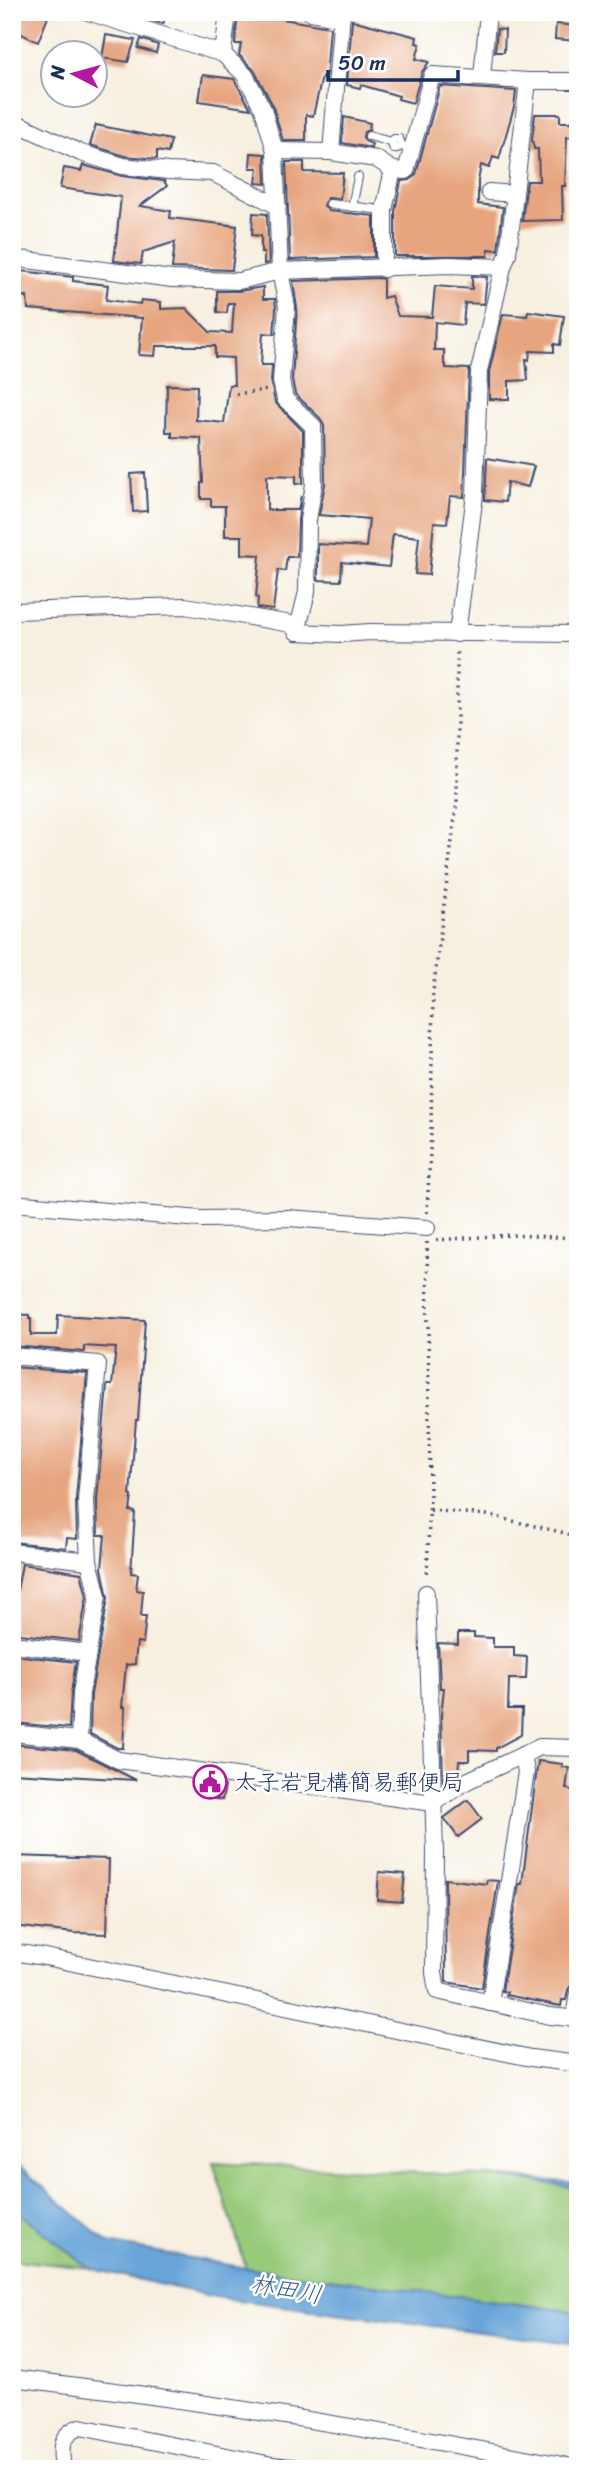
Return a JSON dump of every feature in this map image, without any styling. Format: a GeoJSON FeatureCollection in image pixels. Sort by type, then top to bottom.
{"type":"FeatureCollection","features":[{"type":"Feature","properties":{"kind":"street"},"geometry":{"type":"LineString","coordinates":[[88,12],[223,54],[245,75],[264,109],[275,151],[280,271],[287,307],[281,381],[285,399],[313,426],[314,484],[308,520],[307,592],[297,632]]}},
{"type":"Feature","properties":{"kind":"street"},"geometry":{"type":"LineString","coordinates":[[223,54],[228,12]]}},
{"type":"Feature","properties":{"kind":"street"},"geometry":{"type":"LineString","coordinates":[[310,12],[342,15],[331,152]]}},
{"type":"Feature","properties":{"kind":"street"},"geometry":{"type":"LineString","coordinates":[[482,77],[488,12]]}},
{"type":"Feature","properties":{"kind":"street"},"geometry":{"type":"LineString","coordinates":[[275,151],[331,152],[361,160],[376,159],[393,170],[406,171],[407,149],[432,75],[578,81]]}},
{"type":"Feature","properties":{"kind":"street"},"geometry":{"type":"LineString","coordinates":[[457,634],[475,494],[479,371],[508,254],[528,80]]}},
{"type":"Feature","properties":{"kind":"street"},"geometry":{"type":"LineString","coordinates":[[12,121],[81,153],[123,166],[168,172],[214,173],[278,206]]}},
{"type":"Feature","properties":{"kind":"street"},"geometry":{"type":"LineString","coordinates":[[384,269],[379,210],[393,170]]}},
{"type":"Feature","properties":{"kind":"street"},"geometry":{"type":"LineString","coordinates":[[489,192],[515,194]]}},
{"type":"Feature","properties":{"kind":"street"},"geometry":{"type":"LineString","coordinates":[[12,258],[172,279],[239,281],[280,271],[449,265],[503,267]]}},
{"type":"Feature","properties":{"kind":"street"},"geometry":{"type":"LineString","coordinates":[[12,611],[185,606],[291,624],[297,632]]}},
{"type":"Feature","properties":{"kind":"street"},"geometry":{"type":"LineString","coordinates":[[297,632],[578,634]]}},
{"type":"Feature","properties":{"kind":"street"},"geometry":{"type":"LineString","coordinates":[[12,1203],[201,1219],[288,1218],[426,1228]]}},
{"type":"Feature","properties":{"kind":"street"},"geometry":{"type":"LineString","coordinates":[[12,1356],[98,1364],[86,1500],[89,1561],[97,1596],[81,1693],[79,1740]]}},
{"type":"Feature","properties":{"kind":"street"},"geometry":{"type":"LineString","coordinates":[[12,1552],[89,1561]]}},
{"type":"Feature","properties":{"kind":"street"},"geometry":{"type":"LineString","coordinates":[[426,1593],[435,1850],[434,1973],[437,1992],[576,2019],[578,1992]]}},
{"type":"Feature","properties":{"kind":"street"},"geometry":{"type":"LineString","coordinates":[[12,1644],[88,1653]]}},
{"type":"Feature","properties":{"kind":"street"},"geometry":{"type":"LineString","coordinates":[[12,1733],[79,1740],[118,1760],[433,1803],[469,1780],[540,1747],[578,1748]]}},
{"type":"Feature","properties":{"kind":"street"},"geometry":{"type":"LineString","coordinates":[[490,2003],[526,1772],[523,1755]]}},
{"type":"Feature","properties":{"kind":"street"},"geometry":{"type":"LineString","coordinates":[[12,1952],[46,1956],[531,2058],[578,2064]]}},
{"type":"Feature","properties":{"kind":"street"},"geometry":{"type":"LineString","coordinates":[[12,2378],[157,2395],[578,2468]]}},
{"type":"Feature","properties":{"kind":"street"},"geometry":{"type":"LineString","coordinates":[[63,2469],[60,2449],[63,2438],[80,2427],[272,2465],[308,2469]]}},
{"type":"Feature","properties":{"kind":"lane"},"geometry":{"type":"LineString","coordinates":[[369,136],[391,142],[399,139],[407,149]]}},
{"type":"Feature","properties":{"kind":"lane"},"geometry":{"type":"LineString","coordinates":[[352,207],[358,177]]}},
{"type":"Feature","properties":{"kind":"lane"},"geometry":{"type":"LineString","coordinates":[[330,204],[379,210]]}},
{"type":"Feature","properties":{"kind":"path"},"geometry":{"type":"LineString","coordinates":[[236,394],[283,388]]}},
{"type":"Feature","properties":{"kind":"path"},"geometry":{"type":"LineString","coordinates":[[426,1228],[431,1132],[433,992],[457,801],[457,634]]}},
{"type":"Feature","properties":{"kind":"path"},"geometry":{"type":"LineString","coordinates":[[426,1593],[430,1510],[427,1241],[510,1235],[578,1238]]}},
{"type":"Feature","properties":{"kind":"path"},"geometry":{"type":"LineString","coordinates":[[430,1510],[487,1515],[578,1536]]}},
{"type":"Feature","properties":{"kind":"green space"},"geometry":{"type":"Polygon","coordinates":[[[213,2162],[501,2177],[578,2188],[578,2312],[246,2268],[213,2162]]]}},
{"type":"Feature","properties":{"kind":"green space"},"geometry":{"type":"Polygon","coordinates":[[[12,2207],[89,2268],[12,2260],[12,2207]]]}},
{"type":"Feature","properties":{"kind":"water","name":"林田川"},"geometry":{"type":"Polygon","coordinates":[[[12,2160],[108,2243],[246,2268],[578,2312],[578,2345],[215,2297],[89,2268],[12,2207],[12,2160]]]}},
{"type":"Feature","properties":{"kind":"water"},"geometry":{"type":"Polygon","coordinates":[[[501,2177],[578,2183],[578,2188],[501,2177]]]}},
{"type":"Feature","properties":{"kind":"building"},"geometry":{"type":"Polygon","coordinates":[[[21,12],[50,12],[38,42],[13,30],[21,12]]]}},
{"type":"Feature","properties":{"kind":"building"},"geometry":{"type":"Polygon","coordinates":[[[149,12],[167,12],[163,24],[147,19],[149,12]]]}},
{"type":"Feature","properties":{"kind":"building"},"geometry":{"type":"Polygon","coordinates":[[[238,12],[252,12],[252,16],[330,27],[326,79],[322,77],[313,116],[306,115],[306,141],[283,141],[272,104],[254,70],[239,55],[241,44],[235,44],[238,12]]]}},
{"type":"Feature","properties":{"kind":"building"},"geometry":{"type":"Polygon","coordinates":[[[352,20],[417,37],[416,43],[420,44],[416,59],[429,62],[422,72],[413,103],[361,85],[360,88],[347,85],[352,20]]]}},
{"type":"Feature","properties":{"kind":"building"},"geometry":{"type":"Polygon","coordinates":[[[556,24],[578,26],[578,41],[555,39],[556,24]]]}},
{"type":"Feature","properties":{"kind":"building"},"geometry":{"type":"Polygon","coordinates":[[[497,29],[505,30],[504,52],[495,52],[497,29]]]}},
{"type":"Feature","properties":{"kind":"building"},"geometry":{"type":"Polygon","coordinates":[[[106,35],[135,40],[128,62],[108,59],[108,38],[106,35]]]}},
{"type":"Feature","properties":{"kind":"building"},"geometry":{"type":"Polygon","coordinates":[[[141,39],[158,45],[156,53],[138,48],[141,39]]]}},
{"type":"Feature","properties":{"kind":"building"},"geometry":{"type":"Polygon","coordinates":[[[203,75],[234,79],[251,109],[199,101],[203,75]]]}},
{"type":"Feature","properties":{"kind":"building"},"geometry":{"type":"Polygon","coordinates":[[[440,86],[516,91],[499,159],[493,157],[489,168],[481,165],[478,181],[478,204],[503,207],[498,250],[488,249],[488,256],[395,256],[395,211],[401,181],[410,180],[416,174],[440,86]]]}},
{"type":"Feature","properties":{"kind":"building"},"geometry":{"type":"Polygon","coordinates":[[[535,114],[560,114],[560,122],[572,122],[572,137],[567,137],[565,186],[562,186],[563,220],[522,221],[527,181],[539,181],[538,149],[534,149],[532,140],[535,114]]]}},
{"type":"Feature","properties":{"kind":"building"},"geometry":{"type":"Polygon","coordinates":[[[344,117],[370,123],[369,130],[364,132],[363,137],[372,144],[371,148],[342,143],[344,117]]]}},
{"type":"Feature","properties":{"kind":"building"},"geometry":{"type":"Polygon","coordinates":[[[96,125],[171,140],[168,153],[157,151],[157,159],[125,156],[90,145],[96,125]]]}},
{"type":"Feature","properties":{"kind":"building"},"geometry":{"type":"Polygon","coordinates":[[[251,153],[265,154],[266,184],[256,183],[258,168],[250,168],[251,153]]]}},
{"type":"Feature","properties":{"kind":"building"},"geometry":{"type":"Polygon","coordinates":[[[286,162],[304,162],[304,172],[343,173],[340,199],[327,198],[324,206],[329,211],[374,216],[374,257],[290,260],[286,162]]]}},
{"type":"Feature","properties":{"kind":"building"},"geometry":{"type":"Polygon","coordinates":[[[83,165],[122,176],[164,181],[167,186],[140,206],[171,211],[170,218],[237,226],[232,270],[172,268],[175,242],[143,252],[141,264],[114,261],[121,197],[60,188],[64,168],[81,171],[83,165]]]}},
{"type":"Feature","properties":{"kind":"building"},"geometry":{"type":"Polygon","coordinates":[[[253,213],[267,214],[269,263],[264,264],[261,236],[252,235],[253,213]]]}},
{"type":"Feature","properties":{"kind":"building"},"geometry":{"type":"Polygon","coordinates":[[[12,270],[73,277],[73,281],[108,285],[106,300],[140,304],[141,300],[161,302],[161,309],[186,308],[210,332],[232,333],[234,303],[228,303],[227,313],[217,312],[217,291],[263,287],[263,299],[275,299],[274,334],[263,333],[261,365],[272,365],[271,383],[275,402],[303,431],[303,483],[296,484],[296,476],[267,475],[267,510],[298,510],[301,496],[297,557],[287,557],[285,571],[278,570],[273,610],[257,608],[260,555],[242,554],[242,536],[225,536],[225,506],[211,506],[211,499],[201,499],[201,438],[172,437],[172,432],[166,432],[167,385],[197,386],[196,420],[224,423],[229,385],[234,385],[233,358],[215,357],[215,346],[156,346],[155,356],[139,355],[142,318],[28,309],[27,296],[12,298],[12,270]]]}},
{"type":"Feature","properties":{"kind":"building"},"geometry":{"type":"Polygon","coordinates":[[[472,276],[487,277],[484,304],[465,303],[463,325],[435,322],[434,350],[444,350],[446,368],[469,369],[464,497],[450,496],[447,523],[434,522],[429,575],[415,574],[419,537],[393,534],[389,567],[342,562],[341,581],[318,580],[318,544],[366,547],[369,519],[319,515],[325,484],[324,426],[320,418],[295,394],[292,380],[297,308],[293,281],[383,279],[383,298],[391,296],[398,316],[432,317],[435,286],[472,289],[472,276]]]}},
{"type":"Feature","properties":{"kind":"building"},"geometry":{"type":"Polygon","coordinates":[[[528,311],[564,316],[560,345],[554,344],[554,352],[530,351],[529,360],[526,359],[528,380],[509,381],[509,399],[489,399],[489,372],[503,314],[527,316],[528,311]]]}},
{"type":"Feature","properties":{"kind":"building"},"geometry":{"type":"Polygon","coordinates":[[[487,458],[534,466],[528,487],[507,482],[505,502],[485,500],[487,458]]]}},
{"type":"Feature","properties":{"kind":"building"},"geometry":{"type":"Polygon","coordinates":[[[145,473],[147,511],[133,512],[131,474],[145,473]]]}},
{"type":"Feature","properties":{"kind":"building"},"geometry":{"type":"Polygon","coordinates":[[[12,1314],[29,1315],[31,1335],[57,1335],[58,1315],[145,1320],[130,1511],[135,1512],[131,1573],[138,1574],[136,1590],[143,1591],[141,1616],[146,1616],[143,1643],[137,1642],[135,1664],[126,1665],[122,1707],[125,1707],[123,1748],[117,1748],[90,1734],[91,1694],[108,1598],[102,1568],[105,1535],[98,1535],[97,1500],[107,1385],[112,1385],[116,1348],[84,1346],[84,1352],[12,1346],[12,1314]]]}},
{"type":"Feature","properties":{"kind":"building"},"geometry":{"type":"Polygon","coordinates":[[[12,1367],[87,1373],[76,1499],[77,1539],[67,1538],[66,1548],[12,1542],[12,1419],[15,1391],[12,1391],[12,1367]]]}},
{"type":"Feature","properties":{"kind":"building"},"geometry":{"type":"Polygon","coordinates":[[[22,1564],[81,1573],[87,1596],[79,1641],[12,1633],[22,1564]]]}},
{"type":"Feature","properties":{"kind":"building"},"geometry":{"type":"Polygon","coordinates":[[[458,1633],[474,1633],[474,1637],[493,1638],[493,1647],[514,1647],[514,1656],[527,1657],[526,1679],[509,1679],[508,1709],[522,1709],[521,1735],[496,1748],[496,1751],[469,1750],[469,1761],[459,1761],[458,1774],[443,1782],[441,1716],[444,1688],[440,1688],[438,1643],[458,1644],[458,1633]]]}},
{"type":"Feature","properties":{"kind":"building"},"geometry":{"type":"Polygon","coordinates":[[[13,1655],[76,1662],[69,1728],[12,1723],[13,1655]]]}},
{"type":"Feature","properties":{"kind":"building"},"geometry":{"type":"Polygon","coordinates":[[[12,1744],[76,1750],[136,1780],[12,1773],[12,1744]]]}},
{"type":"Feature","properties":{"kind":"building"},"geometry":{"type":"Polygon","coordinates":[[[538,1761],[563,1764],[562,1767],[569,1768],[566,1789],[578,1791],[578,1930],[572,1984],[561,2006],[506,1995],[507,1992],[502,1991],[519,1884],[522,1884],[538,1761]]]}},
{"type":"Feature","properties":{"kind":"building"},"geometry":{"type":"Polygon","coordinates":[[[211,1784],[225,1786],[222,1800],[210,1798],[211,1784]]]}},
{"type":"Feature","properties":{"kind":"building"},"geometry":{"type":"Polygon","coordinates":[[[468,1800],[482,1819],[458,1837],[444,1818],[468,1800]]]}},
{"type":"Feature","properties":{"kind":"building"},"geometry":{"type":"Polygon","coordinates":[[[12,1856],[109,1859],[107,1934],[12,1926],[12,1856]]]}},
{"type":"Feature","properties":{"kind":"building"},"geometry":{"type":"Polygon","coordinates":[[[379,1872],[405,1874],[402,1902],[377,1900],[379,1872]]]}},
{"type":"Feature","properties":{"kind":"building"},"geometry":{"type":"Polygon","coordinates":[[[445,1879],[486,1884],[487,1880],[498,1881],[482,1988],[446,1982],[445,1879]]]}},
{"type":"Feature","properties":{"kind":"place","name":"太子岩見構簡易郵便局"},"geometry":{"type":"Point","coordinates":[210,1782]}}]}
